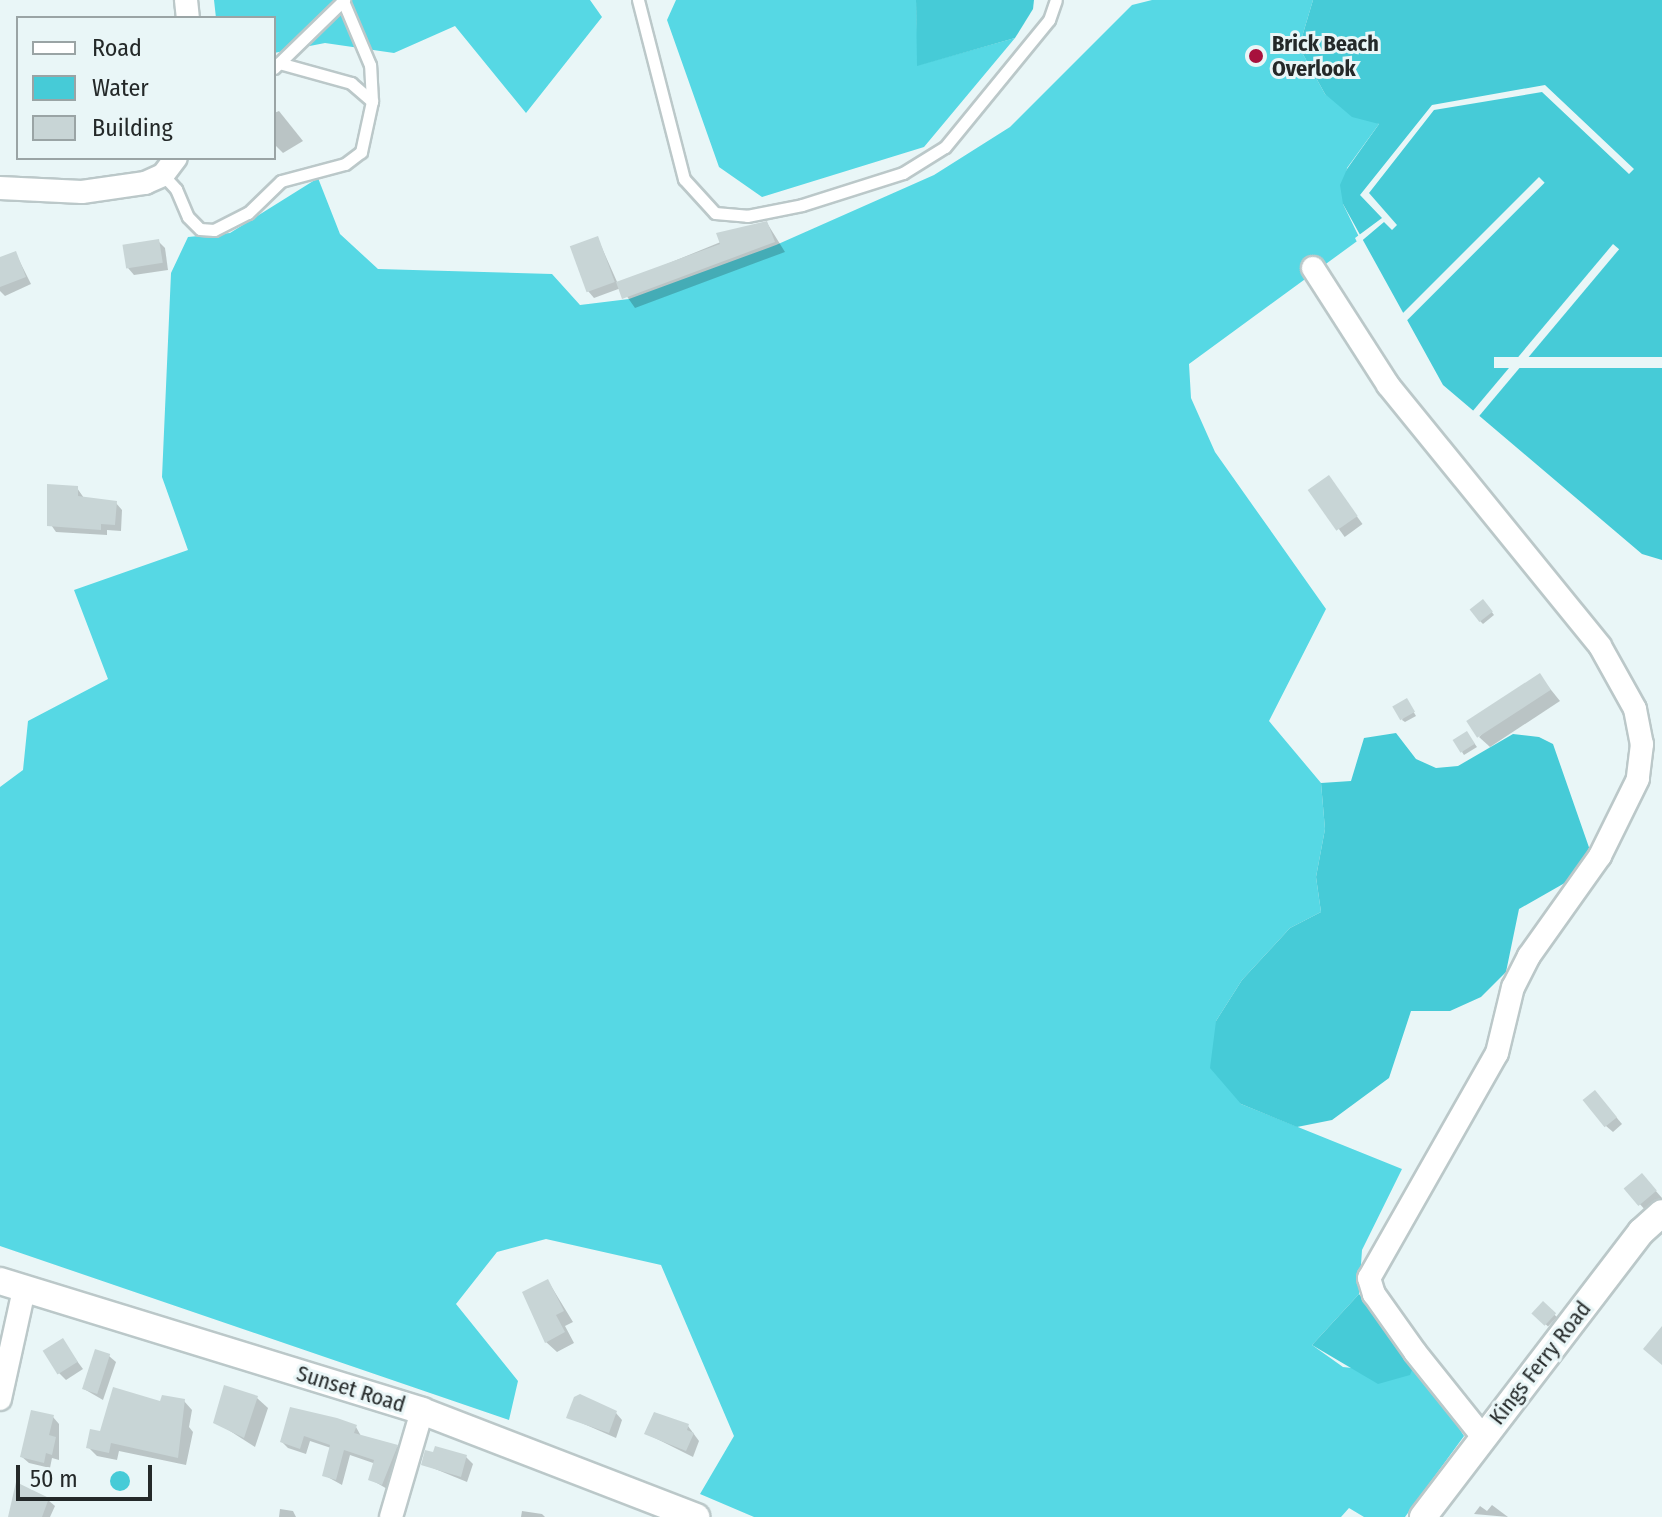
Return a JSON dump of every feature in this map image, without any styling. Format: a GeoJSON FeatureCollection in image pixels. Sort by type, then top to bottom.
{"type":"FeatureCollection","features":[{"type":"Feature","properties":{"kind":"street"},"geometry":{"type":"LineString","coordinates":[[0,188],[82,192],[145,183],[170,167]]}},
{"type":"Feature","properties":{"kind":"street"},"geometry":{"type":"LineString","coordinates":[[1313,268],[1388,385],[1600,646],[1635,709],[1642,744],[1638,779],[1600,856],[1529,956],[1513,987],[1497,1053],[1369,1278],[1390,1317],[1483,1437]]}},
{"type":"Feature","properties":{"kind":"street","name":"Kings Ferry Road"},"geometry":{"type":"LineString","coordinates":[[1423,1517],[1641,1232],[1662,1213]]}},
{"type":"Feature","properties":{"kind":"street"},"geometry":{"type":"LineString","coordinates":[[0,1399],[12,1285]]}},
{"type":"Feature","properties":{"kind":"street","name":"Sunset Road"},"geometry":{"type":"LineString","coordinates":[[12,1285],[422,1411],[696,1517]]}},
{"type":"Feature","properties":{"kind":"street"},"geometry":{"type":"LineString","coordinates":[[391,1517],[422,1411]]}},
{"type":"Feature","properties":{"kind":"lane"},"geometry":{"type":"LineString","coordinates":[[170,167],[188,217],[200,229],[214,230],[248,213],[281,181],[345,164],[361,152],[372,101],[370,65],[343,0],[276,66]]}},
{"type":"Feature","properties":{"kind":"lane"},"geometry":{"type":"LineString","coordinates":[[638,0],[684,179],[715,213],[747,216],[802,205],[903,173],[945,147],[1049,20],[1056,0]]}},
{"type":"Feature","properties":{"kind":"lane"},"geometry":{"type":"LineString","coordinates":[[276,66],[351,83],[372,101]]}},
{"type":"Feature","properties":{"kind":"shaded area"},"geometry":{"type":"Polygon","coordinates":[[[214,0],[590,0],[602,17],[526,113],[455,26],[394,53],[325,43],[276,53],[276,16],[216,16],[214,0]]]}},
{"type":"Feature","properties":{"kind":"shaded area"},"geometry":{"type":"Polygon","coordinates":[[[676,0],[916,0],[918,65],[1015,38],[924,147],[762,197],[719,167],[667,20],[676,0]]]}},
{"type":"Feature","properties":{"kind":"shaded area"},"geometry":{"type":"Polygon","coordinates":[[[1152,0],[1313,0],[1299,47],[1325,94],[1379,124],[1347,168],[1343,204],[1360,239],[1189,364],[1191,398],[1215,452],[1326,609],[1269,721],[1321,783],[1325,829],[1316,877],[1321,912],[1290,928],[1242,980],[1216,1021],[1241,1104],[1402,1169],[1362,1250],[1359,1294],[1312,1345],[1343,1367],[1361,1369],[1416,1360],[1464,1436],[1405,1517],[1364,1517],[1349,1508],[1341,1517],[754,1517],[700,1494],[734,1436],[661,1265],[546,1239],[497,1252],[456,1304],[518,1381],[509,1420],[0,1246],[0,787],[23,770],[28,721],[108,679],[74,590],[188,550],[162,477],[171,273],[188,237],[230,233],[318,178],[340,234],[378,269],[552,274],[580,305],[629,299],[776,245],[934,175],[1010,127],[1132,5],[1152,0]]]}},
{"type":"Feature","properties":{"kind":"water"},"geometry":{"type":"Polygon","coordinates":[[[916,0],[1034,0],[1033,9],[1015,38],[917,66],[916,0]]]}},
{"type":"Feature","properties":{"kind":"water"},"geometry":{"type":"Polygon","coordinates":[[[1313,0],[1662,0],[1662,560],[1642,554],[1443,385],[1343,204],[1340,185],[1347,169],[1379,124],[1352,117],[1325,94],[1299,47],[1313,0]]]}},
{"type":"Feature","properties":{"kind":"water"},"geometry":{"type":"Polygon","coordinates":[[[1396,733],[1416,759],[1436,768],[1458,766],[1513,734],[1539,737],[1553,744],[1592,856],[1570,880],[1519,909],[1506,972],[1481,997],[1450,1011],[1411,1011],[1389,1078],[1332,1120],[1297,1127],[1241,1104],[1210,1068],[1216,1021],[1242,980],[1290,928],[1321,912],[1316,877],[1325,829],[1321,783],[1351,781],[1364,738],[1396,733]]]}},
{"type":"Feature","properties":{"kind":"water"},"geometry":{"type":"Polygon","coordinates":[[[1359,1294],[1416,1360],[1410,1375],[1378,1384],[1312,1345],[1359,1294]]]}},
{"type":"Feature","properties":{"kind":"water"},"geometry":{"type":"Polygon","coordinates":[[[120,1471],[127,1474],[130,1481],[127,1488],[120,1491],[113,1488],[110,1481],[113,1474],[120,1471]]]}},
{"type":"Feature","properties":{"kind":"pier"},"geometry":{"type":"Polygon","coordinates":[[[1545,85],[1634,169],[1629,174],[1542,92],[1434,110],[1369,193],[1397,225],[1392,230],[1384,222],[1358,244],[1355,238],[1382,218],[1360,195],[1432,105],[1545,85]]]}},
{"type":"Feature","properties":{"kind":"pier"},"geometry":{"type":"Polygon","coordinates":[[[1539,177],[1545,183],[1405,323],[1399,317],[1539,177]]]}},
{"type":"Feature","properties":{"kind":"pier"},"geometry":{"type":"Polygon","coordinates":[[[1613,244],[1619,249],[1477,418],[1471,413],[1613,244]]]}},
{"type":"Feature","properties":{"kind":"pier"},"geometry":{"type":"Polygon","coordinates":[[[1494,357],[1662,357],[1662,368],[1494,368],[1494,357]]]}},
{"type":"Feature","properties":{"kind":"building"},"geometry":{"type":"Polygon","coordinates":[[[767,221],[775,242],[622,299],[616,282],[720,244],[716,233],[767,221]]]}},
{"type":"Feature","properties":{"kind":"building"},"geometry":{"type":"Polygon","coordinates":[[[598,236],[615,282],[587,292],[570,246],[598,236]]]}},
{"type":"Feature","properties":{"kind":"building"},"geometry":{"type":"Polygon","coordinates":[[[159,239],[163,263],[126,268],[122,245],[159,239]]]}},
{"type":"Feature","properties":{"kind":"building"},"geometry":{"type":"Polygon","coordinates":[[[16,251],[26,277],[0,287],[0,257],[16,251]]]}},
{"type":"Feature","properties":{"kind":"building"},"geometry":{"type":"Polygon","coordinates":[[[1329,475],[1358,516],[1336,531],[1308,490],[1329,475]]]}},
{"type":"Feature","properties":{"kind":"building"},"geometry":{"type":"Polygon","coordinates":[[[47,484],[78,486],[78,496],[117,501],[115,525],[101,524],[101,530],[47,526],[47,484]]]}},
{"type":"Feature","properties":{"kind":"building"},"geometry":{"type":"Polygon","coordinates":[[[1483,599],[1493,612],[1479,622],[1470,609],[1483,599]]]}},
{"type":"Feature","properties":{"kind":"building"},"geometry":{"type":"Polygon","coordinates":[[[1540,673],[1551,690],[1477,738],[1466,721],[1540,673]]]}},
{"type":"Feature","properties":{"kind":"building"},"geometry":{"type":"Polygon","coordinates":[[[1407,698],[1415,712],[1400,720],[1392,706],[1407,698]]]}},
{"type":"Feature","properties":{"kind":"building"},"geometry":{"type":"Polygon","coordinates":[[[1467,731],[1475,744],[1461,753],[1453,740],[1467,731]]]}},
{"type":"Feature","properties":{"kind":"building"},"geometry":{"type":"Polygon","coordinates":[[[1595,1090],[1617,1117],[1605,1127],[1583,1100],[1595,1090]]]}},
{"type":"Feature","properties":{"kind":"building"},"geometry":{"type":"Polygon","coordinates":[[[1642,1173],[1657,1191],[1638,1206],[1624,1188],[1642,1173]]]}},
{"type":"Feature","properties":{"kind":"building"},"geometry":{"type":"Polygon","coordinates":[[[548,1279],[564,1311],[556,1315],[565,1332],[545,1343],[522,1292],[548,1279]]]}},
{"type":"Feature","properties":{"kind":"building"},"geometry":{"type":"Polygon","coordinates":[[[1543,1301],[1556,1313],[1545,1326],[1531,1313],[1543,1301]]]}},
{"type":"Feature","properties":{"kind":"building"},"geometry":{"type":"Polygon","coordinates":[[[1662,1326],[1662,1365],[1643,1349],[1662,1326]]]}},
{"type":"Feature","properties":{"kind":"building"},"geometry":{"type":"Polygon","coordinates":[[[63,1338],[78,1362],[57,1374],[43,1351],[63,1338]]]}},
{"type":"Feature","properties":{"kind":"building"},"geometry":{"type":"Polygon","coordinates":[[[95,1349],[110,1354],[97,1394],[82,1389],[95,1349]]]}},
{"type":"Feature","properties":{"kind":"building"},"geometry":{"type":"Polygon","coordinates":[[[224,1385],[258,1396],[244,1438],[213,1423],[224,1385]]]}},
{"type":"Feature","properties":{"kind":"building"},"geometry":{"type":"Polygon","coordinates":[[[113,1387],[160,1401],[162,1395],[185,1399],[178,1458],[111,1443],[109,1453],[86,1448],[90,1429],[100,1431],[113,1387]]]}},
{"type":"Feature","properties":{"kind":"building"},"geometry":{"type":"Polygon","coordinates":[[[580,1394],[617,1411],[609,1433],[566,1418],[574,1397],[580,1394]]]}},
{"type":"Feature","properties":{"kind":"building"},"geometry":{"type":"Polygon","coordinates":[[[290,1407],[357,1425],[354,1433],[398,1445],[382,1485],[368,1480],[374,1460],[344,1450],[336,1480],[322,1476],[330,1445],[304,1436],[300,1449],[280,1442],[290,1407]]]}},
{"type":"Feature","properties":{"kind":"building"},"geometry":{"type":"Polygon","coordinates":[[[31,1410],[54,1415],[49,1435],[56,1437],[52,1455],[46,1453],[44,1463],[20,1457],[31,1410]]]}},
{"type":"Feature","properties":{"kind":"building"},"geometry":{"type":"Polygon","coordinates":[[[654,1412],[689,1424],[687,1430],[694,1433],[686,1451],[644,1434],[654,1412]]]}},
{"type":"Feature","properties":{"kind":"building"},"geometry":{"type":"Polygon","coordinates":[[[435,1446],[467,1455],[461,1477],[421,1465],[425,1450],[433,1452],[435,1446]]]}},
{"type":"Feature","properties":{"kind":"building"},"geometry":{"type":"Polygon","coordinates":[[[16,1482],[49,1498],[42,1517],[8,1517],[16,1482]]]}},
{"type":"Feature","properties":{"kind":"place","name":"Brick Beach Overlook"},"geometry":{"type":"Point","coordinates":[1256,56]}}]}
